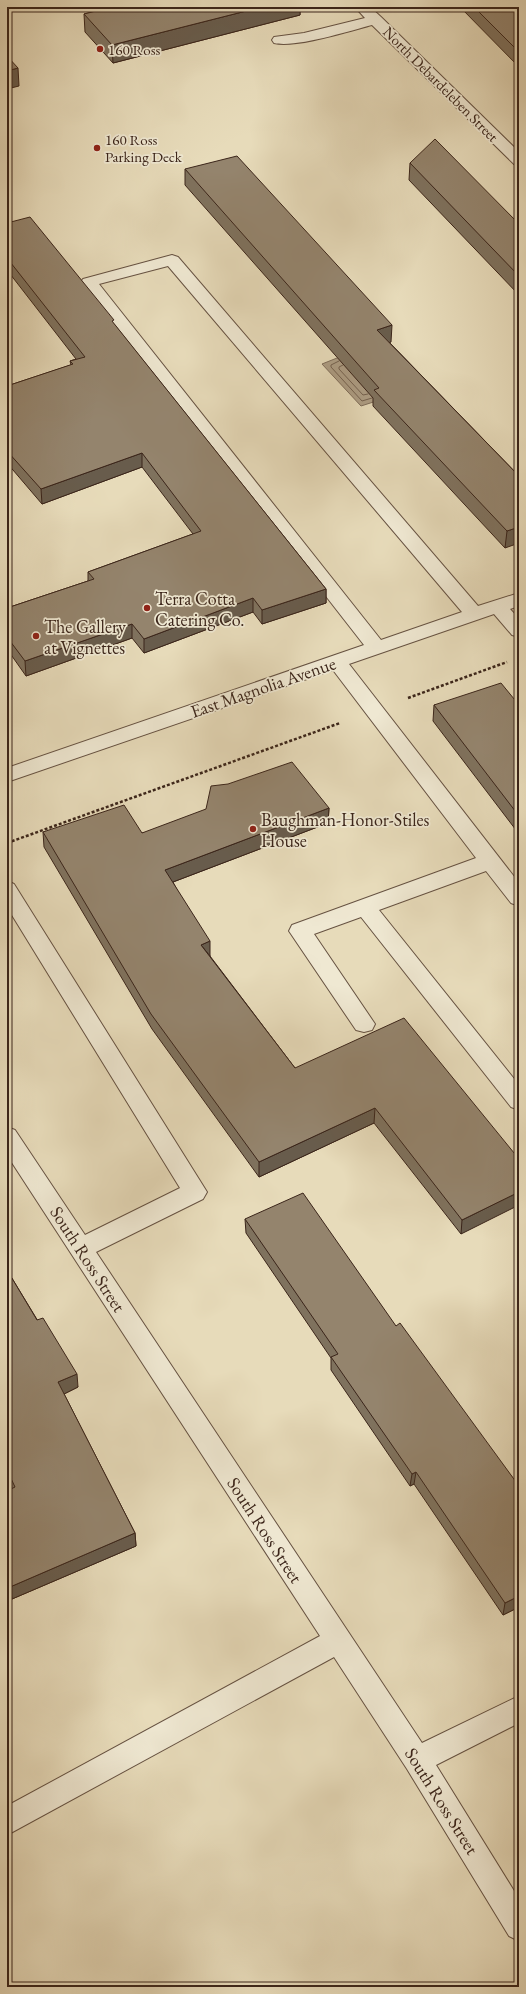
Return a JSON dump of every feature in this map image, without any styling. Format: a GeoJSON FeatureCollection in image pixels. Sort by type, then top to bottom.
{"type":"FeatureCollection","features":[{"type":"Feature","properties":{"kind":"street","name":"North Debardeleben Street"},"geometry":{"type":"LineString","coordinates":[[362,7],[519,161]]}},
{"type":"Feature","properties":{"kind":"street"},"geometry":{"type":"LineString","coordinates":[[280,40],[304,37],[376,20]]}},
{"type":"Feature","properties":{"kind":"street"},"geometry":{"type":"LineString","coordinates":[[376,647],[89,282],[172,260],[474,614]]}},
{"type":"Feature","properties":{"kind":"street","name":"East Magnolia Avenue"},"geometry":{"type":"LineString","coordinates":[[7,775],[519,599]]}},
{"type":"Feature","properties":{"kind":"street"},"geometry":{"type":"LineString","coordinates":[[497,606],[519,631]]}},
{"type":"Feature","properties":{"kind":"street"},"geometry":{"type":"LineString","coordinates":[[336,662],[519,898]]}},
{"type":"Feature","properties":{"kind":"street"},"geometry":{"type":"LineString","coordinates":[[364,1024],[300,931],[364,906],[490,861]]}},
{"type":"Feature","properties":{"kind":"street"},"geometry":{"type":"LineString","coordinates":[[7,890],[195,1192],[81,1248]]}},
{"type":"Feature","properties":{"kind":"street"},"geometry":{"type":"LineString","coordinates":[[364,906],[519,1101]]}},
{"type":"Feature","properties":{"kind":"street","name":"South Ross Street"},"geometry":{"type":"LineString","coordinates":[[7,1136],[417,1760],[519,1926]]}},
{"type":"Feature","properties":{"kind":"street"},"geometry":{"type":"LineString","coordinates":[[7,1820],[338,1640]]}},
{"type":"Feature","properties":{"kind":"street"},"geometry":{"type":"LineString","coordinates":[[417,1760],[519,1709]]}},
{"type":"Feature","properties":{"kind":"path"},"geometry":{"type":"LineString","coordinates":[[7,843],[512,660]]}},
{"type":"Feature","properties":{"kind":"water"},"geometry":{"type":"Polygon","coordinates":[[[378,347],[417,388],[361,406],[322,364],[337,358],[378,347]]]}},
{"type":"Feature","properties":{"kind":"building"},"geometry":{"type":"Polygon","coordinates":[[[112,7],[262,7],[112,45],[84,14],[112,7]]]}},
{"type":"Feature","properties":{"kind":"building"},"geometry":{"type":"Polygon","coordinates":[[[474,7],[519,7],[519,52],[474,7]]]}},
{"type":"Feature","properties":{"kind":"building"},"geometry":{"type":"Polygon","coordinates":[[[7,56],[18,68],[7,71],[7,56]]]}},
{"type":"Feature","properties":{"kind":"building"},"geometry":{"type":"Polygon","coordinates":[[[435,139],[519,224],[519,276],[410,163],[435,139]]]}},
{"type":"Feature","properties":{"kind":"building"},"geometry":{"type":"Polygon","coordinates":[[[237,156],[392,325],[377,330],[519,476],[519,527],[507,531],[374,390],[379,388],[185,169],[237,156]]]}},
{"type":"Feature","properties":{"kind":"building"},"geometry":{"type":"Polygon","coordinates":[[[30,217],[114,320],[112,321],[326,589],[262,610],[253,598],[144,639],[132,624],[25,661],[7,637],[7,608],[94,579],[88,572],[201,531],[142,453],[41,489],[7,451],[7,386],[73,364],[70,361],[85,357],[7,258],[7,223],[30,217]]]}},
{"type":"Feature","properties":{"kind":"building"},"geometry":{"type":"Polygon","coordinates":[[[501,683],[519,705],[519,816],[434,705],[501,683]]]}},
{"type":"Feature","properties":{"kind":"building"},"geometry":{"type":"Polygon","coordinates":[[[292,762],[329,808],[165,870],[210,941],[201,945],[295,1068],[404,1018],[519,1159],[519,1192],[462,1220],[375,1108],[259,1162],[151,1014],[43,832],[124,805],[142,833],[206,809],[211,786],[228,784],[292,762]]]}},
{"type":"Feature","properties":{"kind":"building"},"geometry":{"type":"Polygon","coordinates":[[[303,1193],[396,1326],[400,1323],[519,1486],[519,1596],[505,1603],[416,1472],[412,1474],[331,1357],[338,1354],[245,1219],[303,1193]]]}},
{"type":"Feature","properties":{"kind":"building"},"geometry":{"type":"Polygon","coordinates":[[[7,1270],[37,1320],[43,1318],[77,1374],[58,1382],[135,1533],[10,1587],[7,1579],[7,1491],[15,1487],[7,1470],[7,1270]]]}},
{"type":"Feature","properties":{"kind":"place","name":"160 Ross"},"geometry":{"type":"Point","coordinates":[100,49]}},
{"type":"Feature","properties":{"kind":"place","name":"160 Ross Parking Deck"},"geometry":{"type":"Point","coordinates":[97,148]}},
{"type":"Feature","properties":{"kind":"place","name":"Terra Cotta Catering Co."},"geometry":{"type":"Point","coordinates":[147,608]}},
{"type":"Feature","properties":{"kind":"place","name":"The Gallery at Vignettes"},"geometry":{"type":"Point","coordinates":[36,636]}},
{"type":"Feature","properties":{"kind":"place","name":"Baughman-Honor-Stiles House"},"geometry":{"type":"Point","coordinates":[253,829]}}]}
